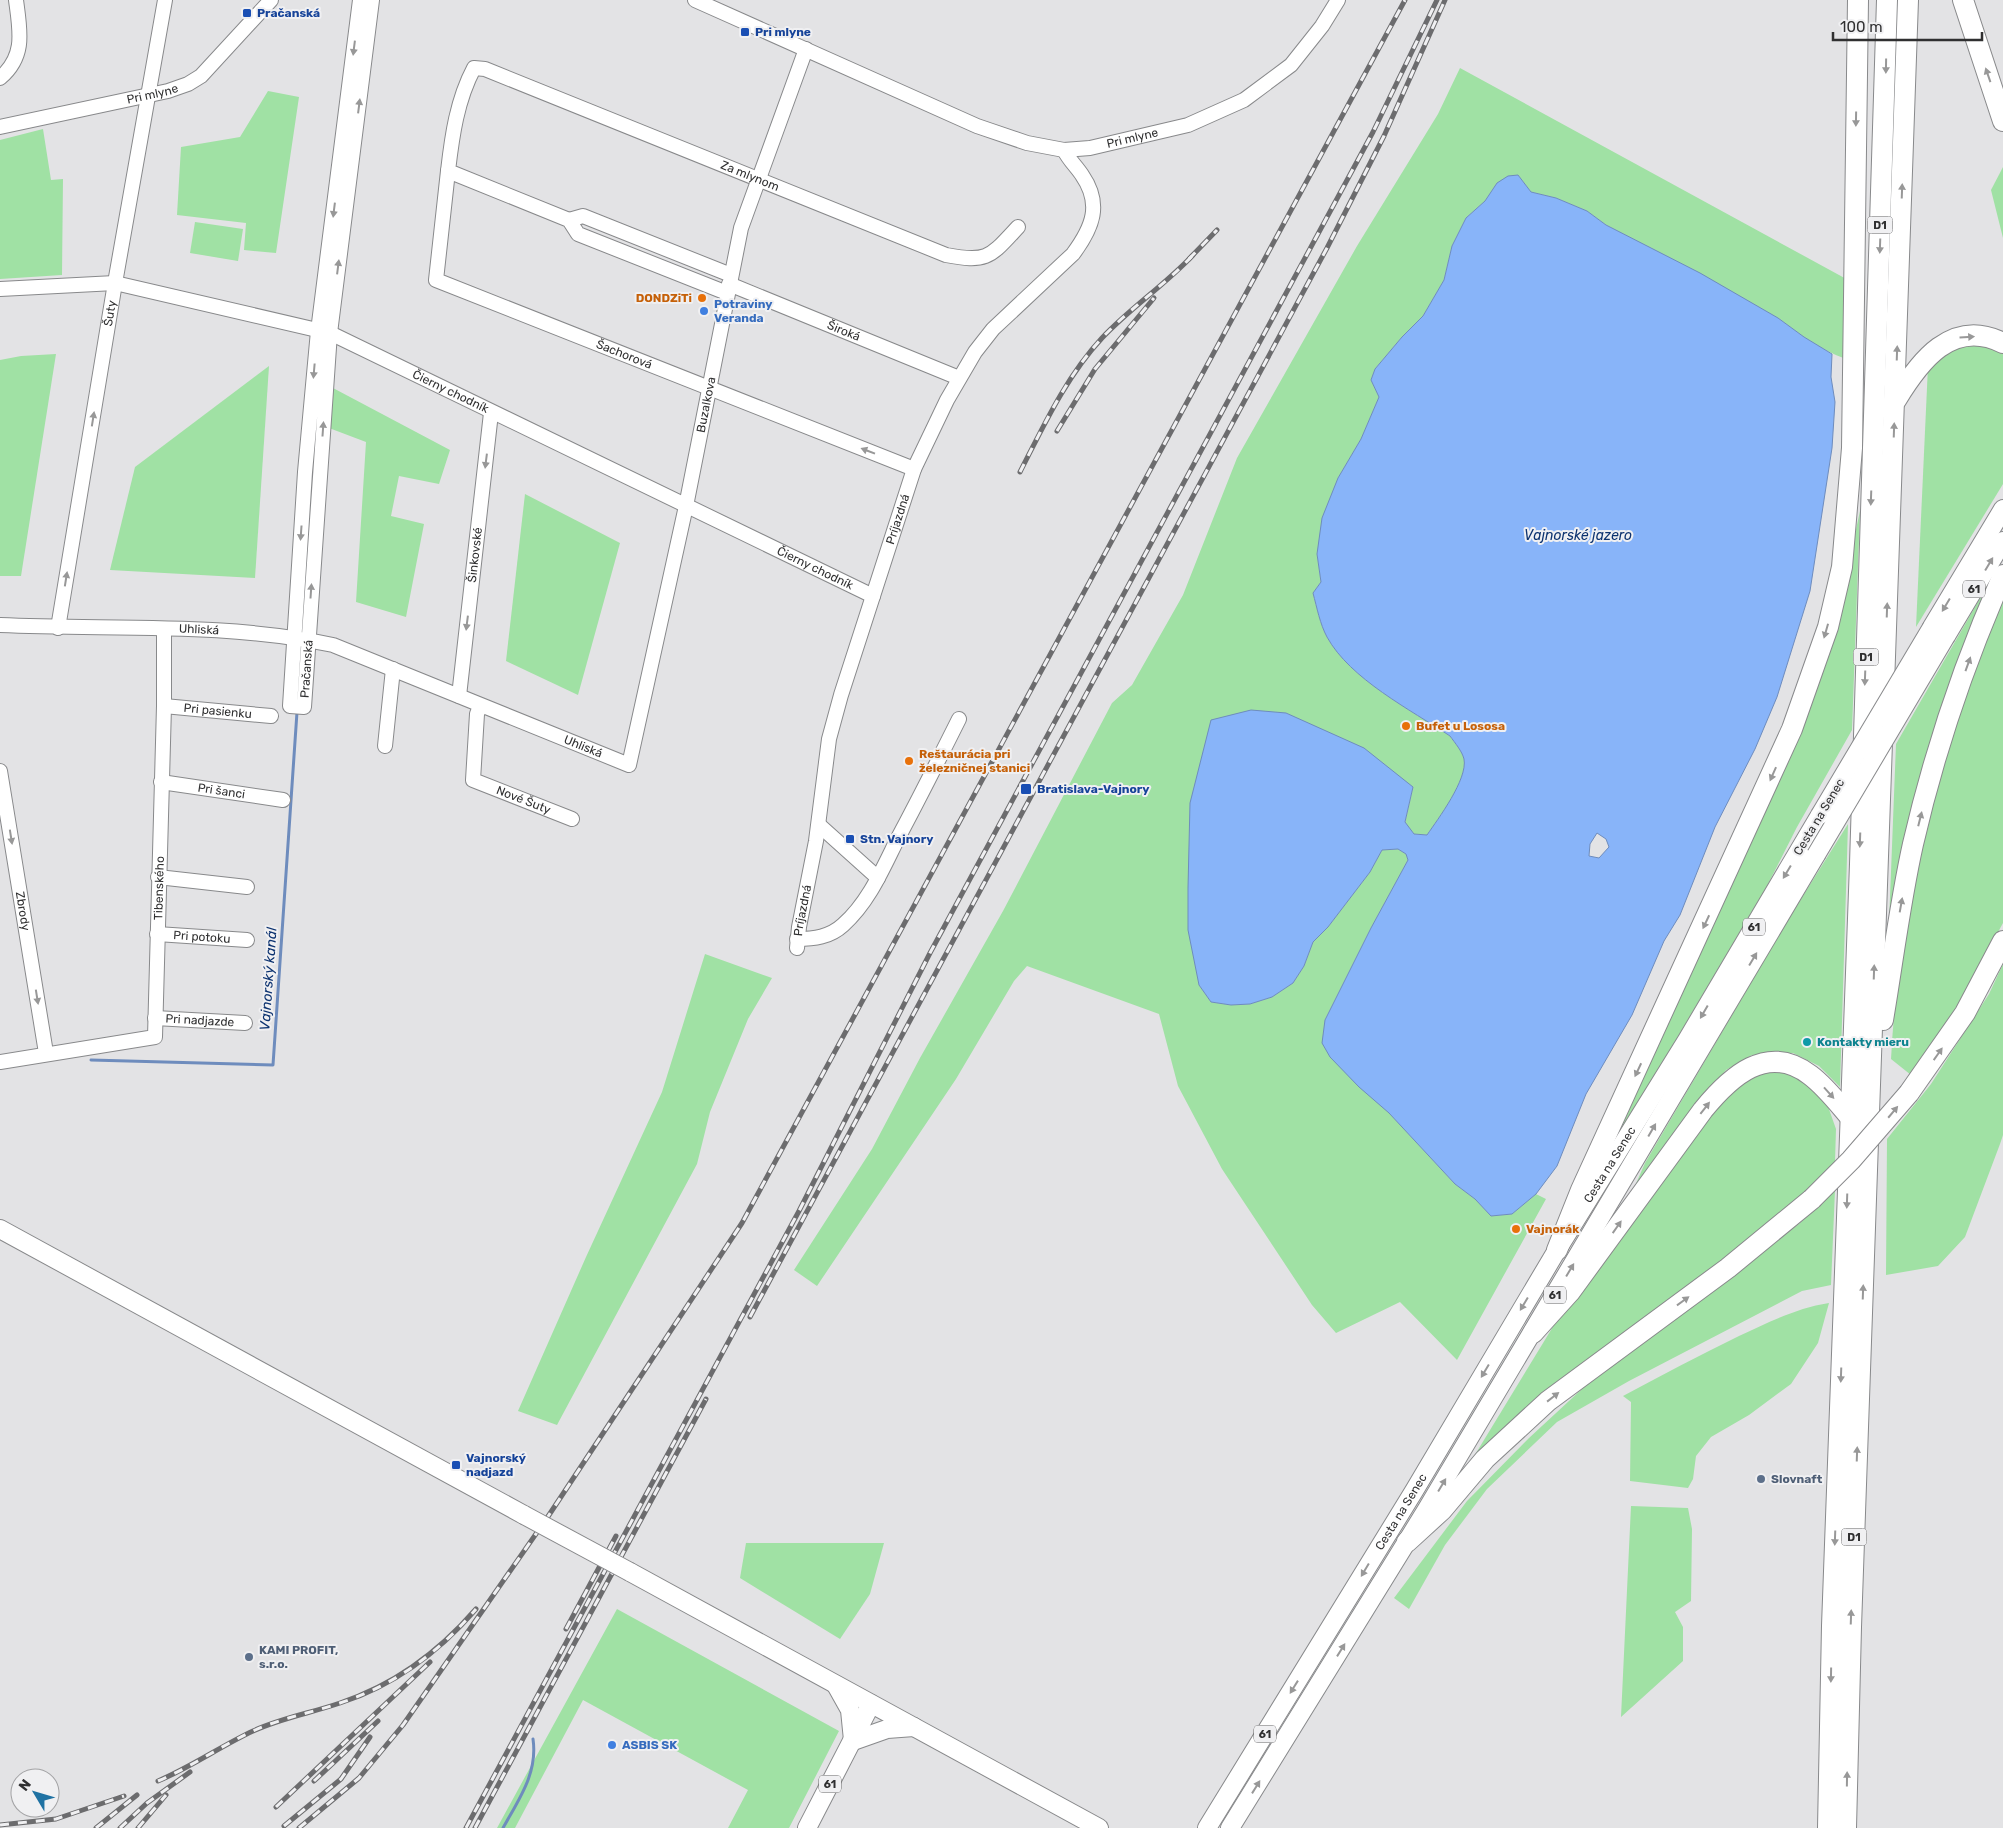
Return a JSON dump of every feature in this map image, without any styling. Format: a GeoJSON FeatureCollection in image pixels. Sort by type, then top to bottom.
{"type":"FeatureCollection","features":[{"type":"Feature","properties":{"kind":"highway"},"geometry":{"type":"LineString","coordinates":[[1557,1250],[1581,1190],[1779,761],[1806,693],[1828,628],[1842,567],[1852,448],[1858,0]]}},
{"type":"Feature","properties":{"kind":"highway","name":"D1"},"geometry":{"type":"LineString","coordinates":[[1828,1828],[1832,1626],[1887,0]]}},
{"type":"Feature","properties":{"kind":"highway","name":"D1"},"geometry":{"type":"LineString","coordinates":[[1846,1828],[1850,1627],[1908,0]]}},
{"type":"Feature","properties":{"kind":"highway"},"geometry":{"type":"LineString","coordinates":[[1905,102],[1920,0]]}},
{"type":"Feature","properties":{"kind":"highway"},"geometry":{"type":"LineString","coordinates":[[1964,0],[2003,121]]}},
{"type":"Feature","properties":{"kind":"highway"},"geometry":{"type":"LineString","coordinates":[[1855,233],[1872,449]]}},
{"type":"Feature","properties":{"kind":"highway"},"geometry":{"type":"LineString","coordinates":[[1895,402],[1922,362],[1941,346],[1960,337],[1980,336],[2003,344]]}},
{"type":"Feature","properties":{"kind":"highway"},"geometry":{"type":"LineString","coordinates":[[1869,1108],[1901,907],[1914,843],[1945,731],[1972,653],[2003,575]]}},
{"type":"Feature","properties":{"kind":"highway"},"geometry":{"type":"LineString","coordinates":[[1407,1542],[1442,1510],[1485,1459],[1530,1416],[1583,1373],[1728,1268],[1781,1226],[1812,1199],[1851,1160],[1909,1093],[1965,1013],[2003,942]]}},
{"type":"Feature","properties":{"kind":"highway"},"geometry":{"type":"LineString","coordinates":[[1532,1333],[1570,1292],[1707,1104],[1722,1087],[1738,1074],[1750,1067],[1771,1062],[1792,1065],[1815,1079],[1850,1117]]}},
{"type":"Feature","properties":{"kind":"main road","name":"61"},"geometry":{"type":"LineString","coordinates":[[1939,631],[2003,510]]}},
{"type":"Feature","properties":{"kind":"main road","name":"61"},"geometry":{"type":"LineString","coordinates":[[1939,631],[2003,541]]}},
{"type":"Feature","properties":{"kind":"main road","name":"Cesta na Senec"},"geometry":{"type":"LineString","coordinates":[[1207,1828],[1414,1491],[1557,1250],[1687,1040],[1820,815],[1939,631]]}},
{"type":"Feature","properties":{"kind":"main road","name":"Cesta na Senec"},"geometry":{"type":"LineString","coordinates":[[1230,1828],[1407,1542],[1816,855],[1939,631]]}},
{"type":"Feature","properties":{"kind":"main road"},"geometry":{"type":"LineString","coordinates":[[0,1229],[1099,1828]]}},
{"type":"Feature","properties":{"kind":"main road"},"geometry":{"type":"LineString","coordinates":[[836,1685],[850,1710],[853,1741],[883,1730],[914,1727]]}},
{"type":"Feature","properties":{"kind":"main road","name":"61"},"geometry":{"type":"LineString","coordinates":[[807,1828],[871,1704]]}},
{"type":"Feature","properties":{"kind":"street"},"geometry":{"type":"LineString","coordinates":[[0,78],[12,68],[16,58],[19,23],[16,0]]}},
{"type":"Feature","properties":{"kind":"street","name":"Šuty"},"geometry":{"type":"LineString","coordinates":[[58,628],[115,283],[165,0]]}},
{"type":"Feature","properties":{"kind":"street","name":"Pri mlyne"},"geometry":{"type":"LineString","coordinates":[[0,127],[149,96],[188,84],[200,76],[271,0]]}},
{"type":"Feature","properties":{"kind":"street","name":"Pračanská"},"geometry":{"type":"LineString","coordinates":[[324,332],[360,0]]}},
{"type":"Feature","properties":{"kind":"street","name":"Pračanská"},"geometry":{"type":"LineString","coordinates":[[301,638],[305,472],[372,0]]}},
{"type":"Feature","properties":{"kind":"street","name":"Pri mlyne"},"geometry":{"type":"LineString","coordinates":[[695,0],[862,76],[1005,137],[1064,150],[1090,148],[1188,125],[1244,100],[1291,65],[1316,34],[1338,0]]}},
{"type":"Feature","properties":{"kind":"street","name":"Buzalkova"},"geometry":{"type":"LineString","coordinates":[[629,765],[686,506],[741,228],[806,49]]}},
{"type":"Feature","properties":{"kind":"street","name":"Za mlynom"},"geometry":{"type":"LineString","coordinates":[[448,171],[453,131],[465,84],[474,68],[484,69],[757,180],[946,254],[971,260],[988,256],[1018,227]]}},
{"type":"Feature","properties":{"kind":"street","name":"Príjazdná"},"geometry":{"type":"LineString","coordinates":[[878,878],[856,912],[842,926],[830,934],[797,943],[819,825],[829,740],[840,695],[914,469],[974,352],[993,329],[1073,254],[1088,230],[1094,203],[1092,190],[1064,150]]}},
{"type":"Feature","properties":{"kind":"street","name":"Široká"},"geometry":{"type":"LineString","coordinates":[[448,171],[569,220],[578,234],[729,284],[959,378]]}},
{"type":"Feature","properties":{"kind":"street","name":"Šachorová"},"geometry":{"type":"LineString","coordinates":[[448,171],[436,280],[914,469]]}},
{"type":"Feature","properties":{"kind":"street","name":"Čierny chodník"},"geometry":{"type":"LineString","coordinates":[[0,289],[115,283],[324,332],[873,596]]}},
{"type":"Feature","properties":{"kind":"street","name":"Šinkovské"},"geometry":{"type":"LineString","coordinates":[[459,696],[491,413]]}},
{"type":"Feature","properties":{"kind":"street","name":"Uhliská"},"geometry":{"type":"LineString","coordinates":[[0,625],[58,628],[164,628],[301,638],[334,645],[629,765]]}},
{"type":"Feature","properties":{"kind":"street","name":"Tibenského"},"geometry":{"type":"LineString","coordinates":[[46,1053],[155,1037],[160,782],[164,706],[164,628]]}},
{"type":"Feature","properties":{"kind":"street"},"geometry":{"type":"LineString","coordinates":[[385,746],[392,669]]}},
{"type":"Feature","properties":{"kind":"street","name":"Pri pasienku"},"geometry":{"type":"LineString","coordinates":[[164,706],[271,716]]}},
{"type":"Feature","properties":{"kind":"street","name":"Nové Šuty"},"geometry":{"type":"LineString","coordinates":[[480,706],[477,714],[473,780],[572,819]]}},
{"type":"Feature","properties":{"kind":"street"},"geometry":{"type":"LineString","coordinates":[[819,825],[878,878],[959,719]]}},
{"type":"Feature","properties":{"kind":"street","name":"Zbrody"},"geometry":{"type":"LineString","coordinates":[[0,771],[46,1053]]}},
{"type":"Feature","properties":{"kind":"street","name":"Pri šanci"},"geometry":{"type":"LineString","coordinates":[[160,782],[282,800]]}},
{"type":"Feature","properties":{"kind":"street"},"geometry":{"type":"LineString","coordinates":[[158,877],[247,886]]}},
{"type":"Feature","properties":{"kind":"street","name":"Pri potoku"},"geometry":{"type":"LineString","coordinates":[[157,934],[247,940]]}},
{"type":"Feature","properties":{"kind":"street","name":"Pri nadjazde"},"geometry":{"type":"LineString","coordinates":[[155,1018],[245,1023]]}},
{"type":"Feature","properties":{"kind":"street"},"geometry":{"type":"LineString","coordinates":[[0,1062],[46,1053]]}},
{"type":"Feature","properties":{"kind":"green space"},"geometry":{"type":"Polygon","coordinates":[[[1460,68],[1850,281],[1846,359],[1802,336],[1778,318],[1606,225],[1587,211],[1556,198],[1531,192],[1518,175],[1497,183],[1485,201],[1466,218],[1452,246],[1444,280],[1423,316],[1375,369],[1371,380],[1379,397],[1361,439],[1338,478],[1317,554],[1321,582],[1313,593],[1327,637],[1350,667],[1382,692],[1450,736],[1454,741],[1464,759],[1464,767],[1457,788],[1427,835],[1414,834],[1405,823],[1413,787],[1309,724],[1286,713],[1190,803],[1189,909],[1199,985],[1211,1002],[1231,1005],[1250,1004],[1272,997],[1293,983],[1304,966],[1313,942],[1328,927],[1370,872],[1382,850],[1398,849],[1406,854],[1408,860],[1371,928],[1325,1020],[1330,1057],[1389,1113],[1455,1184],[1475,1199],[1491,1216],[1512,1214],[1536,1194],[1546,1199],[1457,1360],[1400,1302],[1336,1333],[1312,1305],[1222,1169],[1178,1086],[1159,1014],[1027,966],[1014,981],[956,1079],[817,1286],[794,1270],[872,1149],[920,1058],[1003,911],[1112,703],[1132,685],[1183,595],[1237,458],[1357,246],[1438,114],[1460,68]]]}},
{"type":"Feature","properties":{"kind":"green space"},"geometry":{"type":"Polygon","coordinates":[[[268,91],[299,97],[276,253],[244,250],[246,223],[177,215],[181,147],[240,137],[268,91]]]}},
{"type":"Feature","properties":{"kind":"green space"},"geometry":{"type":"Polygon","coordinates":[[[43,129],[51,180],[63,179],[62,275],[0,279],[0,140],[43,129]]]}},
{"type":"Feature","properties":{"kind":"green space"},"geometry":{"type":"Polygon","coordinates":[[[2003,167],[2003,238],[1991,190],[2003,167]]]}},
{"type":"Feature","properties":{"kind":"green space"},"geometry":{"type":"Polygon","coordinates":[[[195,222],[243,229],[238,261],[190,253],[195,222]]]}},
{"type":"Feature","properties":{"kind":"green space"},"geometry":{"type":"Polygon","coordinates":[[[1973,342],[2003,351],[2003,484],[1916,627],[1928,366],[1951,346],[1973,342]]]}},
{"type":"Feature","properties":{"kind":"green space"},"geometry":{"type":"Polygon","coordinates":[[[56,354],[21,576],[0,576],[0,360],[21,356],[56,354]]]}},
{"type":"Feature","properties":{"kind":"green space"},"geometry":{"type":"Polygon","coordinates":[[[269,366],[255,578],[110,570],[135,467],[269,366]]]}},
{"type":"Feature","properties":{"kind":"green space"},"geometry":{"type":"Polygon","coordinates":[[[333,388],[450,450],[439,484],[399,476],[391,516],[424,524],[406,617],[356,602],[366,442],[329,428],[333,388]]]}},
{"type":"Feature","properties":{"kind":"green space"},"geometry":{"type":"Polygon","coordinates":[[[525,494],[620,543],[578,695],[506,661],[525,494]]]}},
{"type":"Feature","properties":{"kind":"green space"},"geometry":{"type":"Polygon","coordinates":[[[1860,511],[1852,730],[1797,827],[1766,888],[1613,1146],[1610,1144],[1835,626],[1860,511]]]}},
{"type":"Feature","properties":{"kind":"green space"},"geometry":{"type":"Polygon","coordinates":[[[2001,562],[1961,657],[1920,777],[1889,923],[1896,744],[2001,562]]]}},
{"type":"Feature","properties":{"kind":"green space"},"geometry":{"type":"Polygon","coordinates":[[[2003,597],[2003,923],[1955,1011],[1911,1075],[1891,1059],[1903,940],[1914,882],[1943,766],[1961,709],[2003,597]]]}},
{"type":"Feature","properties":{"kind":"green space"},"geometry":{"type":"Polygon","coordinates":[[[1848,824],[1840,1087],[1819,1066],[1793,1053],[1752,1055],[1726,1070],[1631,1195],[1645,1163],[1789,918],[1848,824]]]}},
{"type":"Feature","properties":{"kind":"green space"},"geometry":{"type":"Polygon","coordinates":[[[705,954],[772,978],[748,1019],[710,1112],[697,1164],[557,1425],[518,1411],[662,1092],[705,954]]]}},
{"type":"Feature","properties":{"kind":"green space"},"geometry":{"type":"Polygon","coordinates":[[[2003,964],[2003,1135],[2000,1144],[1965,1237],[1938,1266],[1886,1275],[1887,1139],[1931,1084],[1989,994],[2003,964]]]}},
{"type":"Feature","properties":{"kind":"green space"},"geometry":{"type":"Polygon","coordinates":[[[1780,1070],[1809,1081],[1825,1098],[1836,1129],[1835,1162],[1803,1193],[1800,1201],[1691,1286],[1562,1378],[1514,1418],[1473,1458],[1554,1325],[1674,1159],[1739,1081],[1761,1072],[1780,1070]]]}},
{"type":"Feature","properties":{"kind":"green space"},"geometry":{"type":"Polygon","coordinates":[[[1835,1190],[1831,1285],[1802,1291],[1629,1381],[1557,1422],[1487,1489],[1445,1545],[1409,1609],[1394,1598],[1467,1501],[1529,1438],[1596,1376],[1800,1223],[1835,1190]]]}},
{"type":"Feature","properties":{"kind":"green space"},"geometry":{"type":"Polygon","coordinates":[[[1829,1303],[1818,1343],[1791,1384],[1749,1415],[1711,1437],[1696,1456],[1693,1479],[1688,1488],[1630,1481],[1631,1402],[1623,1396],[1739,1336],[1783,1316],[1829,1303]]]}},
{"type":"Feature","properties":{"kind":"green space"},"geometry":{"type":"Polygon","coordinates":[[[1631,1506],[1688,1508],[1692,1529],[1691,1601],[1675,1612],[1683,1627],[1683,1661],[1621,1717],[1631,1506]]]}},
{"type":"Feature","properties":{"kind":"green space"},"geometry":{"type":"Polygon","coordinates":[[[746,1543],[884,1543],[870,1594],[840,1639],[740,1578],[746,1543]]]}},
{"type":"Feature","properties":{"kind":"green space"},"geometry":{"type":"Polygon","coordinates":[[[617,1609],[839,1731],[789,1828],[728,1828],[748,1790],[583,1700],[515,1828],[497,1828],[617,1609]]]}},
{"type":"Feature","properties":{"kind":"water","name":"Vajnorské jazero"},"geometry":{"type":"Polygon","coordinates":[[[1518,175],[1531,192],[1556,198],[1587,211],[1606,225],[1700,273],[1778,318],[1832,354],[1831,377],[1835,402],[1832,448],[1810,591],[1777,697],[1755,749],[1715,827],[1680,915],[1664,941],[1632,1015],[1586,1094],[1557,1166],[1536,1194],[1512,1214],[1491,1216],[1475,1199],[1455,1184],[1389,1113],[1359,1087],[1330,1057],[1322,1043],[1325,1020],[1371,928],[1408,860],[1406,854],[1398,849],[1382,850],[1370,872],[1328,927],[1313,942],[1304,966],[1293,983],[1272,997],[1250,1004],[1231,1005],[1211,1002],[1199,985],[1188,930],[1188,888],[1190,803],[1211,720],[1251,710],[1286,713],[1364,748],[1413,787],[1405,822],[1414,834],[1427,835],[1457,788],[1464,767],[1464,759],[1454,741],[1450,736],[1382,693],[1350,667],[1327,637],[1313,593],[1321,582],[1317,554],[1322,518],[1338,478],[1361,439],[1379,397],[1371,380],[1375,369],[1423,316],[1444,280],[1452,246],[1466,218],[1485,201],[1497,183],[1508,176],[1518,175]],[[1597,833],[1590,844],[1589,856],[1599,858],[1609,847],[1606,839],[1597,833]]]}},
{"type":"Feature","properties":{"kind":"waterway","name":"Vajnorský kanál"},"geometry":{"type":"LineString","coordinates":[[300,673],[301,648]]}},
{"type":"Feature","properties":{"kind":"waterway","name":"Vajnorský kanál"},"geometry":{"type":"LineString","coordinates":[[91,1060],[273,1065],[297,712]]}},
{"type":"Feature","properties":{"kind":"waterway"},"geometry":{"type":"LineString","coordinates":[[503,1828],[521,1796],[530,1774],[533,1763],[533,1739]]}},
{"type":"Feature","properties":{"kind":"railway"},"geometry":{"type":"LineString","coordinates":[[299,1828],[359,1778],[403,1725],[547,1518],[742,1223],[1405,0]]}},
{"type":"Feature","properties":{"kind":"railway"},"geometry":{"type":"LineString","coordinates":[[466,1828],[799,1211],[930,953],[1373,132],[1437,0]]}},
{"type":"Feature","properties":{"kind":"railway"},"geometry":{"type":"LineString","coordinates":[[750,1317],[1327,248],[1384,136],[1445,0]]}},
{"type":"Feature","properties":{"kind":"railway"},"geometry":{"type":"LineString","coordinates":[[1189,259],[1217,230]]}},
{"type":"Feature","properties":{"kind":"railway"},"geometry":{"type":"LineString","coordinates":[[1020,472],[1056,402],[1089,353],[1113,327],[1193,255]]}},
{"type":"Feature","properties":{"kind":"railway"},"geometry":{"type":"LineString","coordinates":[[1057,431],[1095,369],[1154,298]]}},
{"type":"Feature","properties":{"kind":"railway"},"geometry":{"type":"LineString","coordinates":[[475,1828],[706,1399]]}},
{"type":"Feature","properties":{"kind":"railway"},"geometry":{"type":"LineString","coordinates":[[566,1629],[616,1536]]}},
{"type":"Feature","properties":{"kind":"railway"},"geometry":{"type":"LineString","coordinates":[[158,1781],[264,1726],[340,1703],[379,1687],[414,1666],[431,1653],[462,1625],[476,1609]]}},
{"type":"Feature","properties":{"kind":"railway"},"geometry":{"type":"LineString","coordinates":[[276,1807],[430,1662]]}},
{"type":"Feature","properties":{"kind":"railway"},"geometry":{"type":"LineString","coordinates":[[314,1781],[378,1721]]}},
{"type":"Feature","properties":{"kind":"railway"},"geometry":{"type":"LineString","coordinates":[[284,1826],[341,1779],[370,1737]]}},
{"type":"Feature","properties":{"kind":"railway"},"geometry":{"type":"LineString","coordinates":[[120,1828],[147,1803],[190,1772]]}},
{"type":"Feature","properties":{"kind":"railway"},"geometry":{"type":"LineString","coordinates":[[96,1828],[137,1795]]}},
{"type":"Feature","properties":{"kind":"railway"},"geometry":{"type":"LineString","coordinates":[[138,1828],[166,1795]]}},
{"type":"Feature","properties":{"kind":"railway"},"geometry":{"type":"LineString","coordinates":[[0,1825],[56,1819],[124,1796]]}},
{"type":"Feature","properties":{"kind":"place","name":"Pračanská"},"geometry":{"type":"Point","coordinates":[247,13]}},
{"type":"Feature","properties":{"kind":"place","name":"Pri mlyne"},"geometry":{"type":"Point","coordinates":[745,32]}},
{"type":"Feature","properties":{"kind":"place","name":"DONDZiTi"},"geometry":{"type":"Point","coordinates":[702,298]}},
{"type":"Feature","properties":{"kind":"place","name":"Potraviny Veranda"},"geometry":{"type":"Point","coordinates":[704,311]}},
{"type":"Feature","properties":{"kind":"place","name":"Bufet u Lososa"},"geometry":{"type":"Point","coordinates":[1406,726]}},
{"type":"Feature","properties":{"kind":"place","name":"Reštaurácia pri železničnej stanici"},"geometry":{"type":"Point","coordinates":[909,761]}},
{"type":"Feature","properties":{"kind":"place","name":"Bratislava-Vajnory"},"geometry":{"type":"Point","coordinates":[1026,789]}},
{"type":"Feature","properties":{"kind":"place","name":"Stn. Vajnory"},"geometry":{"type":"Point","coordinates":[850,839]}},
{"type":"Feature","properties":{"kind":"place","name":"Kontakty mieru"},"geometry":{"type":"Point","coordinates":[1807,1042]}},
{"type":"Feature","properties":{"kind":"place","name":"Vajnorák"},"geometry":{"type":"Point","coordinates":[1516,1229]}},
{"type":"Feature","properties":{"kind":"place","name":"Vajnorský nadjazd"},"geometry":{"type":"Point","coordinates":[456,1465]}},
{"type":"Feature","properties":{"kind":"place","name":"Slovnaft"},"geometry":{"type":"Point","coordinates":[1761,1479]}},
{"type":"Feature","properties":{"kind":"place","name":"KAMI PROFIT, s.r.o."},"geometry":{"type":"Point","coordinates":[249,1657]}},
{"type":"Feature","properties":{"kind":"place","name":"ASBIS SK"},"geometry":{"type":"Point","coordinates":[612,1745]}}]}
